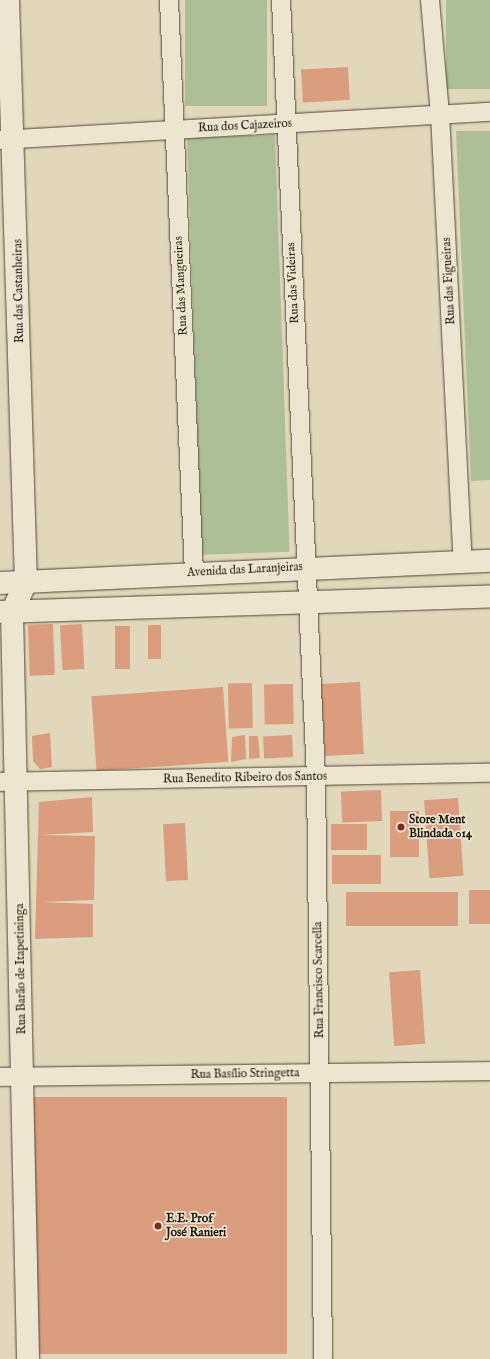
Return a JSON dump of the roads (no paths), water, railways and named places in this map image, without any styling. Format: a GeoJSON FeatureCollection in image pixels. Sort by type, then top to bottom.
{"type":"FeatureCollection","features":[{"type":"Feature","properties":{"kind":"street","name":"Rua das Castanheiras"},"geometry":{"type":"LineString","coordinates":[[8,0],[8,139],[26,582]]}},
{"type":"Feature","properties":{"kind":"street","name":"Rua das Mangueiras"},"geometry":{"type":"LineString","coordinates":[[169,0],[194,573]]}},
{"type":"Feature","properties":{"kind":"street","name":"Rua das Videiras"},"geometry":{"type":"LineString","coordinates":[[281,0],[306,567],[306,600]]}},
{"type":"Feature","properties":{"kind":"street","name":"Rua das Figueiras"},"geometry":{"type":"LineString","coordinates":[[430,0],[440,114],[463,562]]}},
{"type":"Feature","properties":{"kind":"street","name":"Rua dos Cajazeiros"},"geometry":{"type":"LineString","coordinates":[[8,139],[490,112]]}},
{"type":"Feature","properties":{"kind":"street","name":"Avenida das Laranjeiras"},"geometry":{"type":"LineString","coordinates":[[0,583],[306,567],[490,561]]}},
{"type":"Feature","properties":{"kind":"street","name":"Rua Barão de Itapetininga"},"geometry":{"type":"LineString","coordinates":[[26,582],[6,612],[8,782],[24,1077],[28,1359]]}},
{"type":"Feature","properties":{"kind":"street"},"geometry":{"type":"LineString","coordinates":[[6,612],[306,600],[490,597]]}},
{"type":"Feature","properties":{"kind":"street","name":"Rua Francisco Scarcella"},"geometry":{"type":"LineString","coordinates":[[306,600],[316,776],[323,1359]]}},
{"type":"Feature","properties":{"kind":"street","name":"Rua Benedito Ribeiro dos Santos"},"geometry":{"type":"LineString","coordinates":[[8,782],[490,773]]}},
{"type":"Feature","properties":{"kind":"street","name":"Rua Basílio Stringetta"},"geometry":{"type":"LineString","coordinates":[[0,1077],[490,1071]]}},
{"type":"Feature","properties":{"kind":"place","name":"Store Ment Blindada 014"},"geometry":{"type":"Point","coordinates":[401,827]}},
{"type":"Feature","properties":{"kind":"place","name":"E.E. Prof José Ranieri"},"geometry":{"type":"Point","coordinates":[158,1226]}}]}
